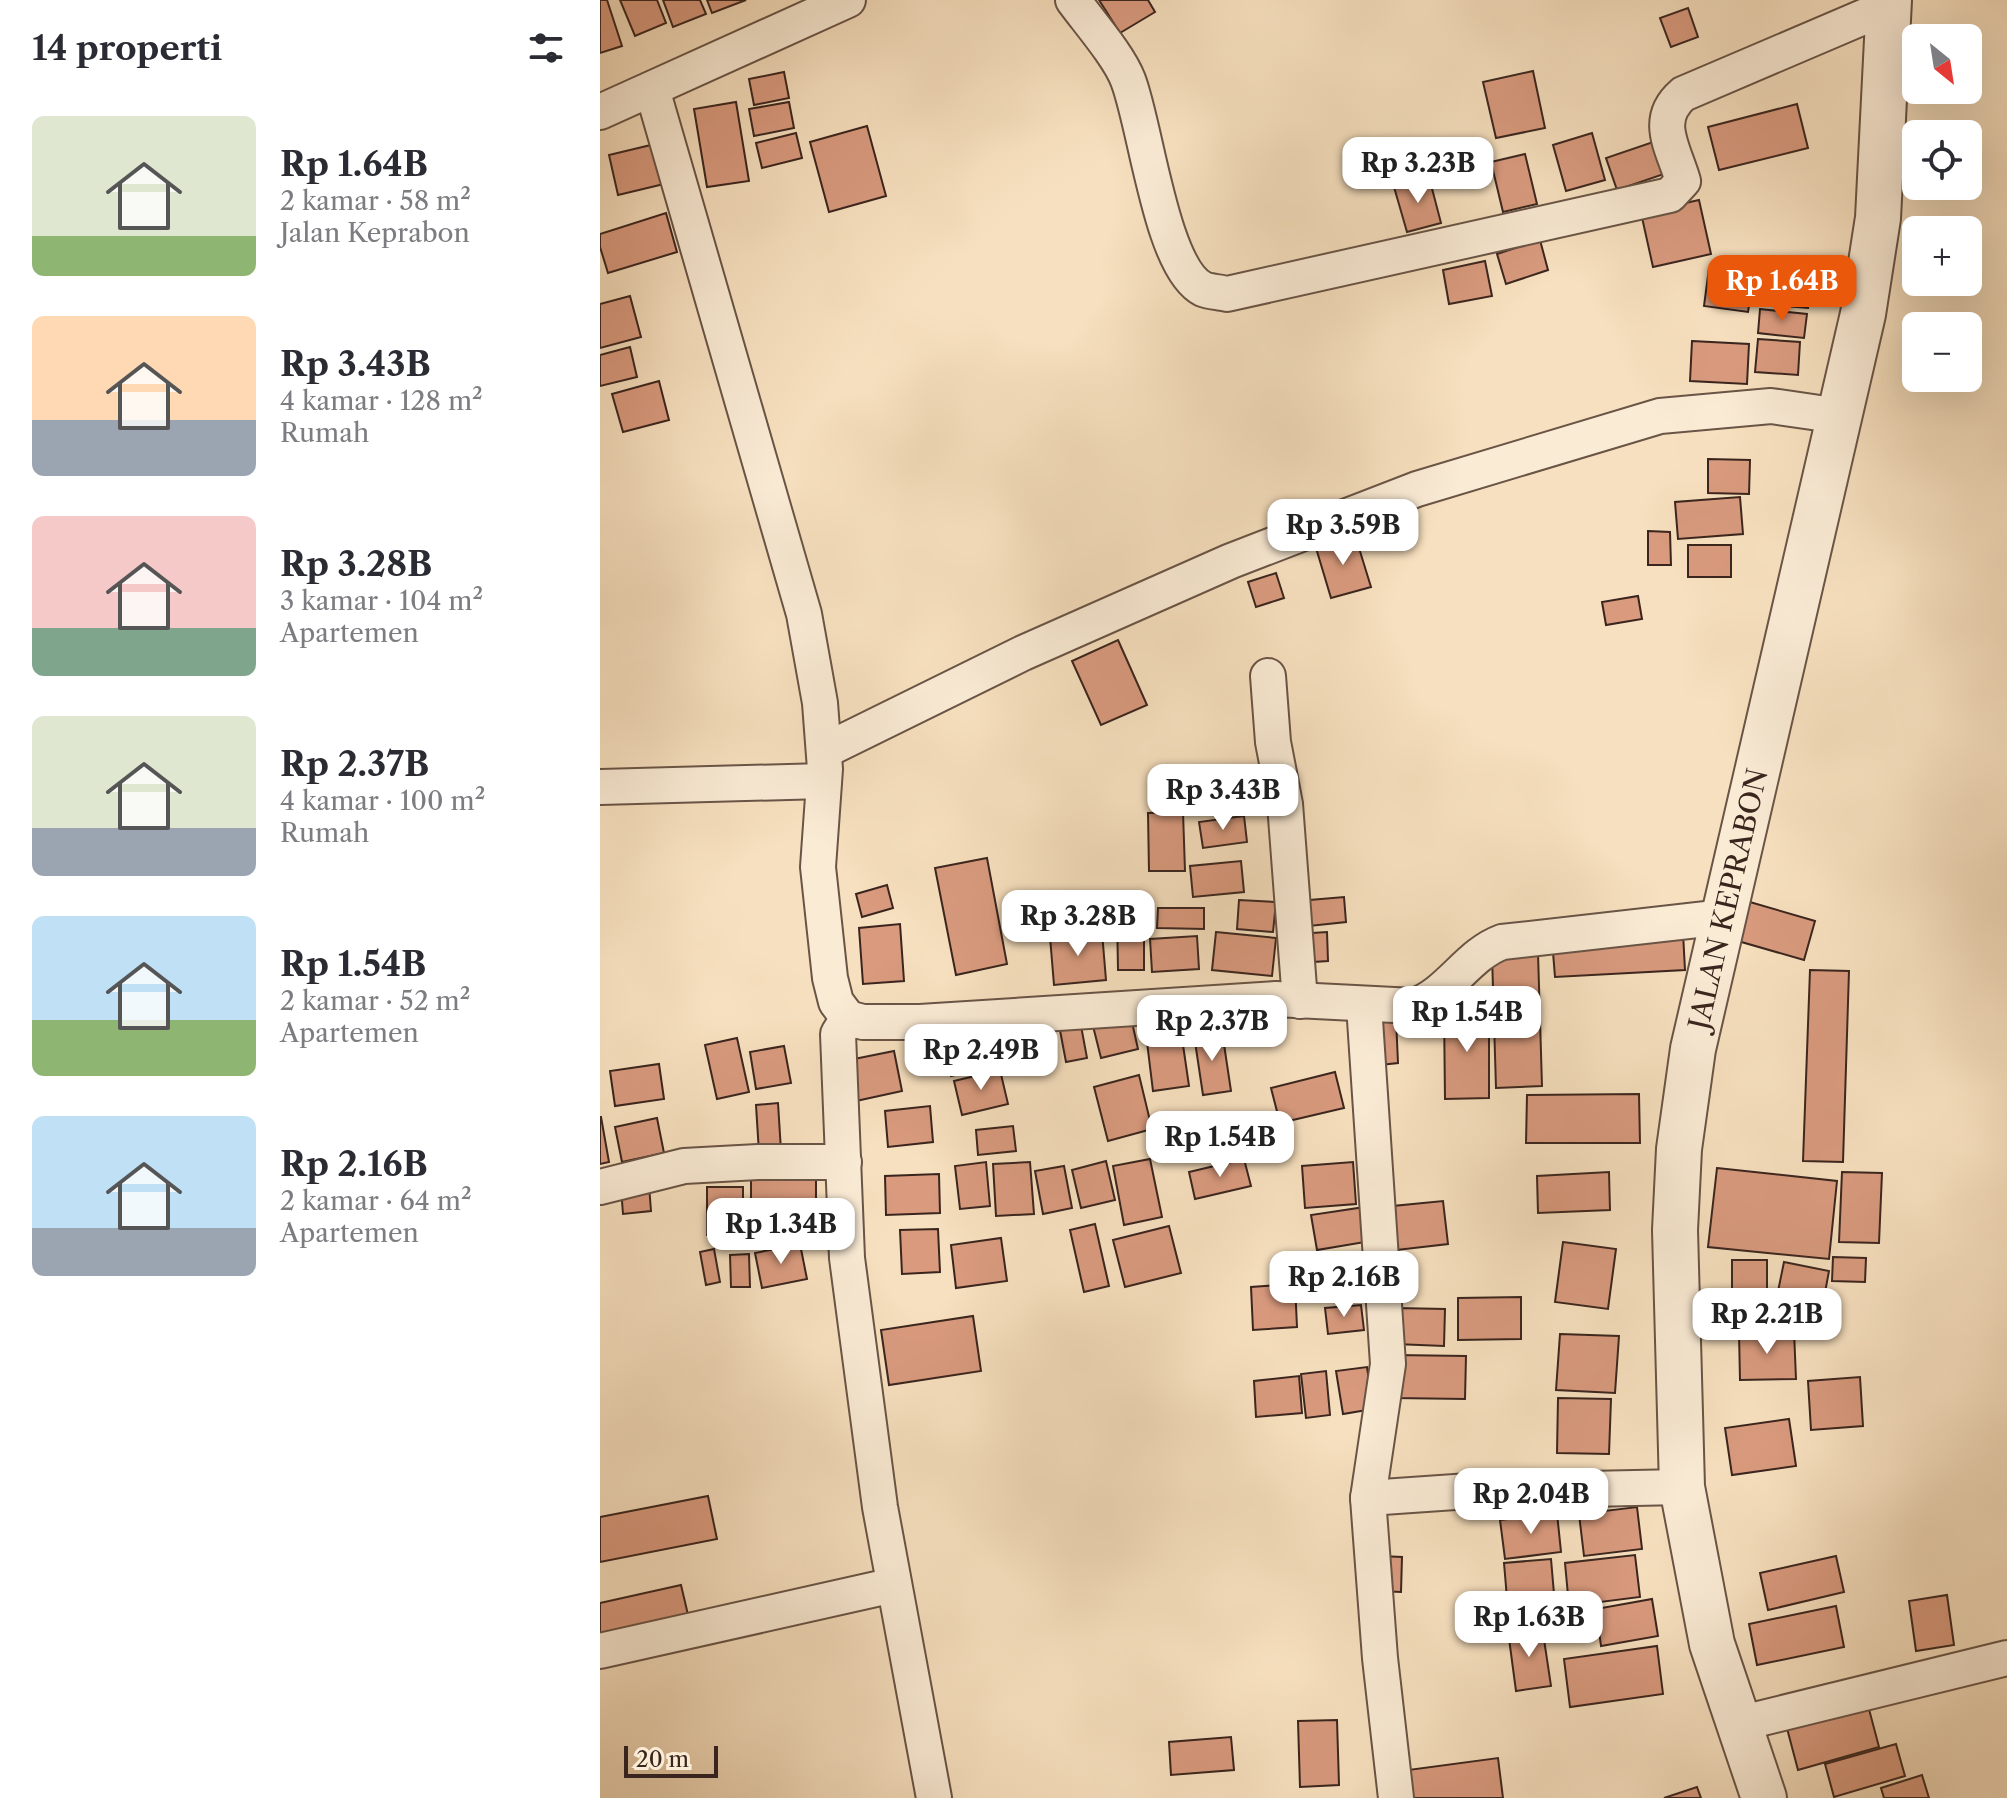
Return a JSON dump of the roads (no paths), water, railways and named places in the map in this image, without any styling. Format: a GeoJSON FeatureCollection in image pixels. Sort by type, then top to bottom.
{"type":"FeatureCollection","features":[{"type":"Feature","properties":{"kind":"street"},"geometry":{"type":"LineString","coordinates":[[600,112],[848,0]]}},
{"type":"Feature","properties":{"kind":"street"},"geometry":{"type":"LineString","coordinates":[[1073,0],[1127,75],[1138,106],[1169,240],[1185,270],[1202,289],[1227,294],[1670,195],[1683,181],[1665,120],[1671,104],[1683,94],[1889,3]]}},
{"type":"Feature","properties":{"kind":"street","name":"JALAN KEPRABON"},"geometry":{"type":"LineString","coordinates":[[1764,1798],[1712,1644],[1682,1487],[1675,1230],[1679,1149],[1693,1049],[1863,314],[1878,218],[1889,3]]}},
{"type":"Feature","properties":{"kind":"street"},"geometry":{"type":"LineString","coordinates":[[652,89],[804,614],[820,703],[824,766],[818,867],[830,978],[836,1002],[848,1018],[863,1022],[920,1022],[1261,1000],[1414,1006],[1430,1000],[1489,947],[1502,942],[1724,917]]}},
{"type":"Feature","properties":{"kind":"street"},"geometry":{"type":"LineString","coordinates":[[600,787],[824,766],[1023,653],[1203,573],[1417,489],[1660,416],[1771,406],[1840,416]]}},
{"type":"Feature","properties":{"kind":"street"},"geometry":{"type":"LineString","coordinates":[[1268,676],[1273,742],[1285,804],[1300,1001]]}},
{"type":"Feature","properties":{"kind":"street"},"geometry":{"type":"LineString","coordinates":[[1364,1005],[1388,1364],[1368,1498],[1380,1658],[1396,1798]]}},
{"type":"Feature","properties":{"kind":"street"},"geometry":{"type":"LineString","coordinates":[[848,1018],[838,1034],[847,1258],[880,1507],[934,1798]]}},
{"type":"Feature","properties":{"kind":"street"},"geometry":{"type":"LineString","coordinates":[[600,1187],[684,1166],[844,1162]]}},
{"type":"Feature","properties":{"kind":"street"},"geometry":{"type":"LineString","coordinates":[[1368,1498],[1513,1488],[1682,1487]]}},
{"type":"Feature","properties":{"kind":"street"},"geometry":{"type":"LineString","coordinates":[[600,1651],[894,1585]]}},
{"type":"Feature","properties":{"kind":"street"},"geometry":{"type":"LineString","coordinates":[[1738,1724],[2007,1658]]}}]}
